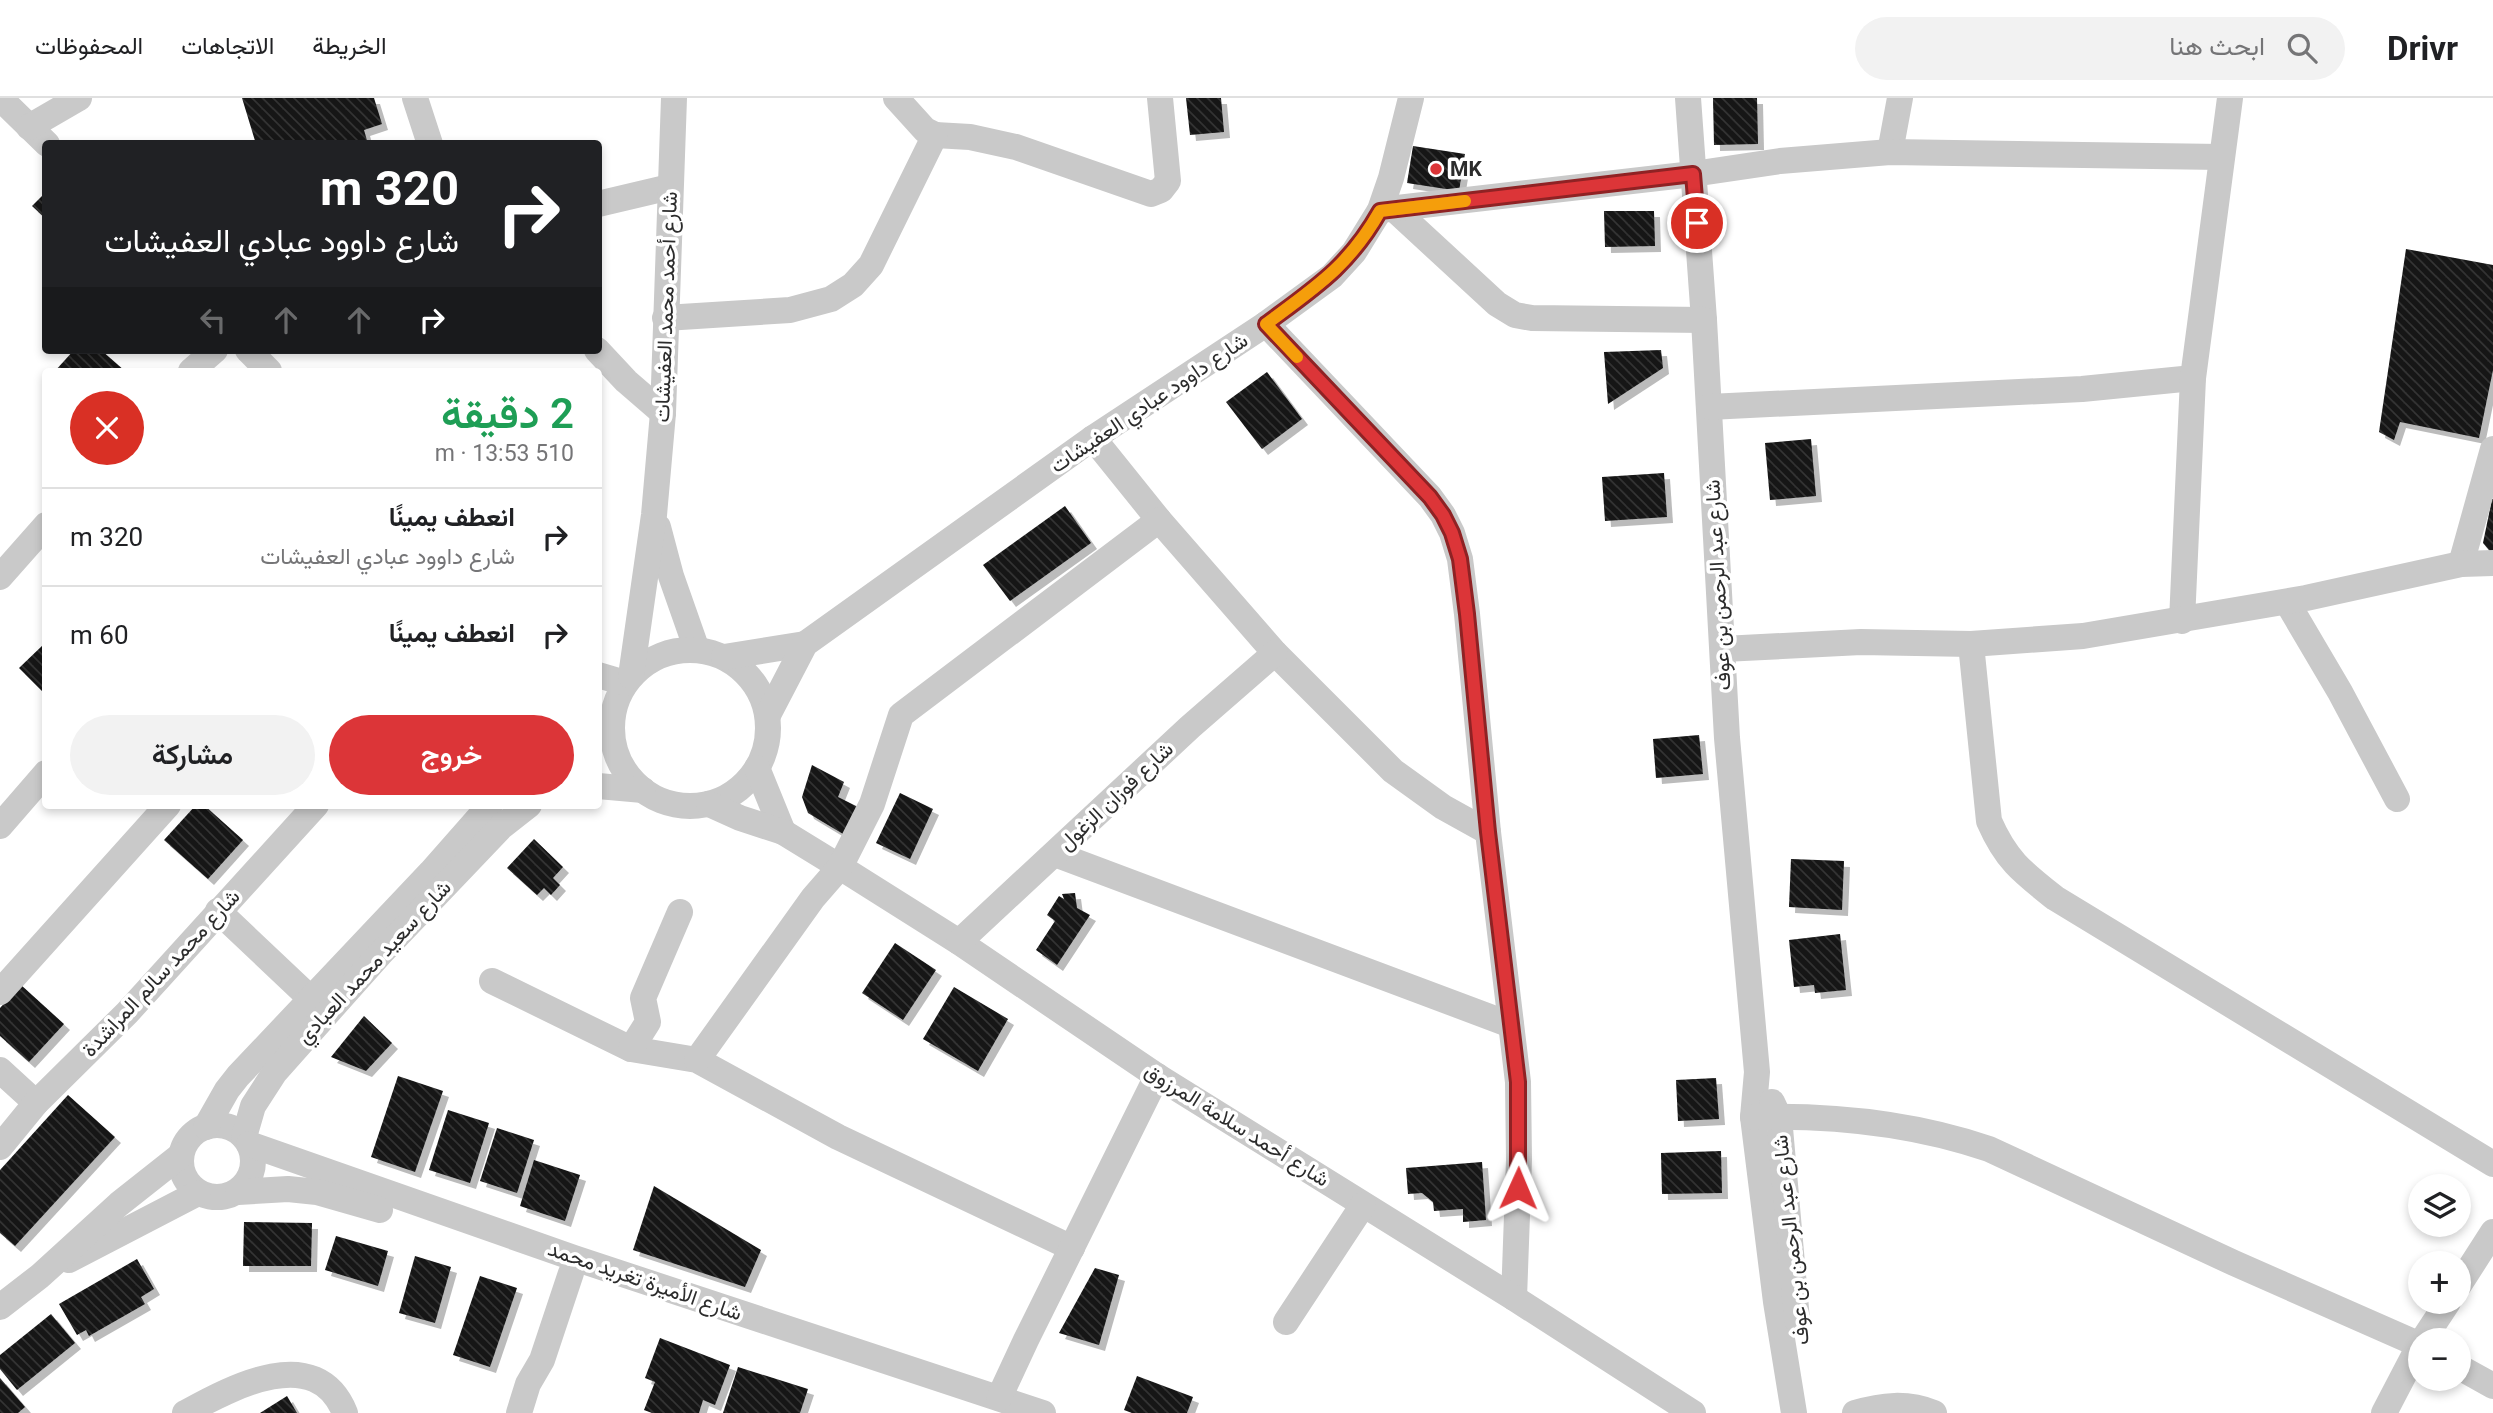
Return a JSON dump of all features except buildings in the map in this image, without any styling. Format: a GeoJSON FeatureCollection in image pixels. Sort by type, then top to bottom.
{"type":"FeatureCollection","features":[{"type":"Feature","properties":{"kind":"street"},"geometry":{"type":"LineString","coordinates":[[0,98],[38,135],[79,98]]}},
{"type":"Feature","properties":{"kind":"street"},"geometry":{"type":"LineString","coordinates":[[415,98],[429,140]]}},
{"type":"Feature","properties":{"kind":"street","name":"شارع أحمد محمد العفيشات"},"geometry":{"type":"LineString","coordinates":[[628,679],[654,515],[663,413],[674,98]]}},
{"type":"Feature","properties":{"kind":"street"},"geometry":{"type":"LineString","coordinates":[[895,98],[925,130],[935,135],[987,139],[1151,194],[1161,190],[1168,181],[1160,98]]}},
{"type":"Feature","properties":{"kind":"street","name":"شارع داوود عبادي العفيشات"},"geometry":{"type":"LineString","coordinates":[[724,657],[805,644],[1093,439],[1266,324],[1332,276],[1387,210],[1391,178],[1410,98]]}},
{"type":"Feature","properties":{"kind":"street","name":"شارع عبد الرحمن بن عوف"},"geometry":{"type":"LineString","coordinates":[[1688,98],[1704,320],[1727,738],[1757,1072],[1811,1413]]}},
{"type":"Feature","properties":{"kind":"street"},"geometry":{"type":"LineString","coordinates":[[1890,152],[1900,98]]}},
{"type":"Feature","properties":{"kind":"street"},"geometry":{"type":"LineString","coordinates":[[2182,621],[2193,378],[2230,98]]}},
{"type":"Feature","properties":{"kind":"street"},"geometry":{"type":"LineString","coordinates":[[665,318],[790,310],[831,299],[853,285],[871,265],[935,135]]}},
{"type":"Feature","properties":{"kind":"street"},"geometry":{"type":"LineString","coordinates":[[1387,210],[1693,174],[1780,161],[1890,152],[2221,157]]}},
{"type":"Feature","properties":{"kind":"street"},"geometry":{"type":"LineString","coordinates":[[602,203],[670,187]]}},
{"type":"Feature","properties":{"kind":"street"},"geometry":{"type":"LineString","coordinates":[[1387,210],[1497,304],[1515,315],[1532,318],[1704,320]]}},
{"type":"Feature","properties":{"kind":"street"},"geometry":{"type":"LineString","coordinates":[[1266,324],[1430,497],[1452,533],[1460,559],[1488,832],[1518,1082],[1519,1160],[1514,1298]]}},
{"type":"Feature","properties":{"kind":"street"},"geometry":{"type":"LineString","coordinates":[[194,368],[210,354]]}},
{"type":"Feature","properties":{"kind":"street"},"geometry":{"type":"LineString","coordinates":[[252,354],[266,368]]}},
{"type":"Feature","properties":{"kind":"street"},"geometry":{"type":"LineString","coordinates":[[601,354],[626,381],[663,413]]}},
{"type":"Feature","properties":{"kind":"street"},"geometry":{"type":"LineString","coordinates":[[1709,407],[2082,389],[2193,378]]}},
{"type":"Feature","properties":{"kind":"street"},"geometry":{"type":"LineString","coordinates":[[1093,439],[1159,520],[1275,653],[1393,771],[1443,807],[1488,832]]}},
{"type":"Feature","properties":{"kind":"street"},"geometry":{"type":"LineString","coordinates":[[2462,564],[2493,449]]}},
{"type":"Feature","properties":{"kind":"street","name":"شارع أحمد محمد العفيشات"},"geometry":{"type":"LineString","coordinates":[[654,515],[671,576],[697,650]]}},
{"type":"Feature","properties":{"kind":"street"},"geometry":{"type":"LineString","coordinates":[[696,1060],[813,898],[839,867],[872,804],[901,715],[1159,520]]}},
{"type":"Feature","properties":{"kind":"street"},"geometry":{"type":"LineString","coordinates":[[0,577],[42,530]]}},
{"type":"Feature","properties":{"kind":"street"},"geometry":{"type":"LineString","coordinates":[[1723,649],[1861,642],[1971,644],[2083,636],[2287,602],[2462,564],[2493,563]]}},
{"type":"Feature","properties":{"kind":"street"},"geometry":{"type":"LineString","coordinates":[[2287,602],[2340,692],[2397,799]]}},
{"type":"Feature","properties":{"kind":"street","name":"شارع داوود عبادي العفيشات"},"geometry":{"type":"LineString","coordinates":[[768,715],[805,644]]}},
{"type":"Feature","properties":{"kind":"street"},"geometry":{"type":"LineString","coordinates":[[1971,644],[1989,821],[1999,844],[2017,869],[2055,898],[2493,1164]]}},
{"type":"Feature","properties":{"kind":"street"},"geometry":{"type":"LineString","coordinates":[[697,650],[724,657],[749,677],[758,690],[768,715],[768,737],[757,768],[732,794],[709,804],[692,806],[658,799],[643,790],[623,768],[605,733],[628,679],[648,662],[667,653],[697,650]]}},
{"type":"Feature","properties":{"kind":"street","name":"شارع فوزان الزغول"},"geometry":{"type":"LineString","coordinates":[[959,942],[1190,727],[1275,653]]}},
{"type":"Feature","properties":{"kind":"street"},"geometry":{"type":"LineString","coordinates":[[602,676],[628,679]]}},
{"type":"Feature","properties":{"kind":"street"},"geometry":{"type":"LineString","coordinates":[[757,768],[783,832]]}},
{"type":"Feature","properties":{"kind":"street"},"geometry":{"type":"LineString","coordinates":[[0,826],[42,778]]}},
{"type":"Feature","properties":{"kind":"street"},"geometry":{"type":"LineString","coordinates":[[602,786],[643,790]]}},
{"type":"Feature","properties":{"kind":"street","name":"شارع أحمد سلامة المرزوق"},"geometry":{"type":"LineString","coordinates":[[709,804],[783,832],[959,942],[1157,1076],[1693,1413]]}},
{"type":"Feature","properties":{"kind":"street"},"geometry":{"type":"LineString","coordinates":[[0,992],[164,809]]}},
{"type":"Feature","properties":{"kind":"street","name":"شارع محمد سالم المراشدة"},"geometry":{"type":"LineString","coordinates":[[0,1147],[36,1103],[127,1013],[313,809]]}},
{"type":"Feature","properties":{"kind":"street","name":"شارع سعيد محمد العبادي"},"geometry":{"type":"LineString","coordinates":[[206,1127],[238,1076],[431,872],[486,809]]}},
{"type":"Feature","properties":{"kind":"street","name":"شارع سعيد محمد العبادي"},"geometry":{"type":"LineString","coordinates":[[247,1140],[256,1099],[275,1072],[492,836],[523,809]]}},
{"type":"Feature","properties":{"kind":"street"},"geometry":{"type":"LineString","coordinates":[[1055,854],[1511,1025]]}},
{"type":"Feature","properties":{"kind":"street"},"geometry":{"type":"LineString","coordinates":[[218,911],[310,998]]}},
{"type":"Feature","properties":{"kind":"street"},"geometry":{"type":"LineString","coordinates":[[631,1049],[648,1022],[643,998],[680,912]]}},
{"type":"Feature","properties":{"kind":"street"},"geometry":{"type":"LineString","coordinates":[[492,981],[631,1049],[696,1060],[838,1137],[1072,1248]]}},
{"type":"Feature","properties":{"kind":"street"},"geometry":{"type":"LineString","coordinates":[[0,1070],[36,1103]]}},
{"type":"Feature","properties":{"kind":"street"},"geometry":{"type":"LineString","coordinates":[[995,1406],[1157,1076]]}},
{"type":"Feature","properties":{"kind":"street"},"geometry":{"type":"LineString","coordinates":[[1766,1117],[1871,1122],[1952,1137],[1989,1149],[2234,1263],[2408,1338]]}},
{"type":"Feature","properties":{"kind":"street","name":"شارع عبد الرحمن بن عوف"},"geometry":{"type":"LineString","coordinates":[[1766,1117],[1776,1302],[1794,1413]]}},
{"type":"Feature","properties":{"kind":"street"},"geometry":{"type":"LineString","coordinates":[[40,1276],[119,1203],[181,1156],[190,1138],[206,1127],[226,1126],[247,1140],[253,1154],[251,1175],[238,1192],[218,1198],[198,1193],[184,1177],[181,1156]]}},
{"type":"Feature","properties":{"kind":"street","name":"شارع الأميرة تغريد محمد"},"geometry":{"type":"LineString","coordinates":[[247,1140],[995,1406]]}},
{"type":"Feature","properties":{"kind":"street","name":"شارع الأميرة تغريد محمد"},"geometry":{"type":"LineString","coordinates":[[238,1192],[288,1189],[317,1192],[350,1200],[995,1406],[1043,1413]]}},
{"type":"Feature","properties":{"kind":"street"},"geometry":{"type":"LineString","coordinates":[[2,1301],[40,1276],[198,1193]]}},
{"type":"Feature","properties":{"kind":"street"},"geometry":{"type":"LineString","coordinates":[[1286,1322],[1363,1205]]}},
{"type":"Feature","properties":{"kind":"street"},"geometry":{"type":"LineString","coordinates":[[2471,1266],[2493,1231]]}},
{"type":"Feature","properties":{"kind":"street"},"geometry":{"type":"LineString","coordinates":[[519,1413],[528,1384],[530,1356],[563,1270]]}},
{"type":"Feature","properties":{"kind":"street"},"geometry":{"type":"LineString","coordinates":[[2384,1413],[2408,1368]]}},
{"type":"Feature","properties":{"kind":"street"},"geometry":{"type":"LineString","coordinates":[[185,1413],[222,1393],[276,1374],[295,1374],[329,1388],[339,1398],[345,1413]]}},
{"type":"Feature","properties":{"kind":"street"},"geometry":{"type":"LineString","coordinates":[[2471,1374],[2493,1386]]}},
{"type":"Feature","properties":{"kind":"street"},"geometry":{"type":"LineString","coordinates":[[1855,1413],[1880,1405],[1905,1406],[1934,1413]]}},
{"type":"Feature","properties":{"kind":"slow traffic"},"geometry":{"type":"LineString","coordinates":[[1297,357],[1266,324],[1332,276],[1369,231],[1380,211],[1465,201]]}},
{"type":"Feature","properties":{"kind":"place","name":"MK"},"geometry":{"type":"Point","coordinates":[1436,169]}},
{"type":"Feature","properties":{"kind":"route"},"geometry":{"type":"LineString","coordinates":[[1518,1188],[1518,1082],[1488,832],[1460,559],[1452,533],[1430,497],[1266,324],[1332,276],[1369,231],[1380,211],[1693,174],[1697,223]]}}]}
